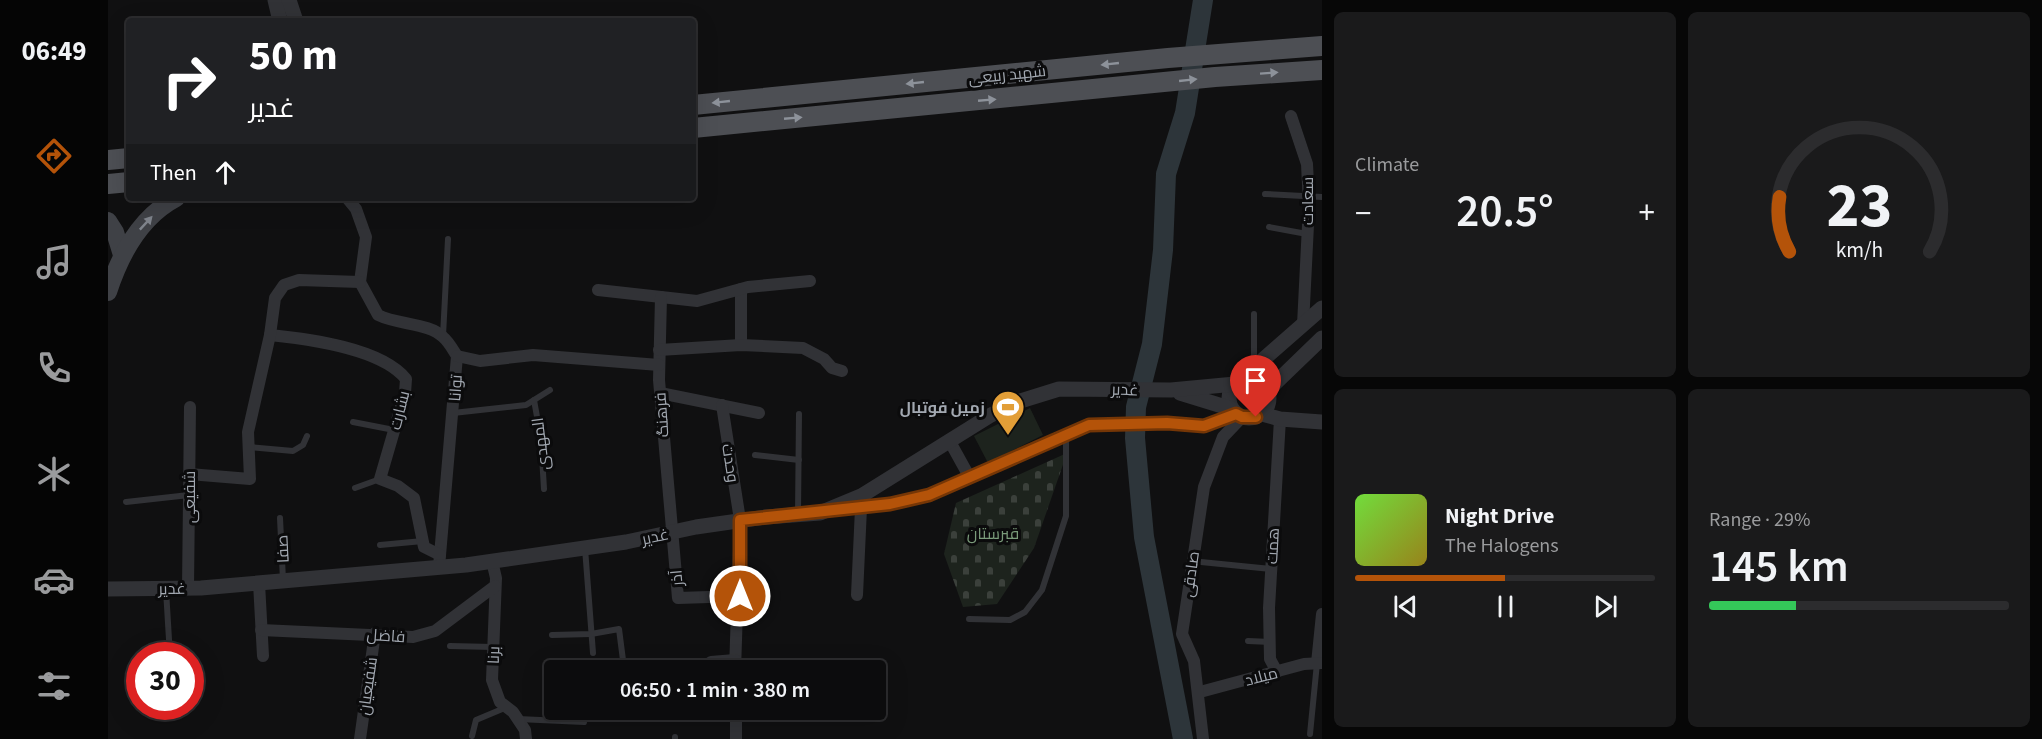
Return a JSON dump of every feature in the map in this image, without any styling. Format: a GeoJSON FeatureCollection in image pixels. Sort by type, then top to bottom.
{"type":"FeatureCollection","features":[{"type":"Feature","properties":{"kind":"main road","name":"شهید ربیعی"},"geometry":{"type":"LineString","coordinates":[[696,105],[1221,53],[1322,46]]}},
{"type":"Feature","properties":{"kind":"main road","name":"شهید ربیعی"},"geometry":{"type":"LineString","coordinates":[[696,128],[1215,77],[1322,70]]}},
{"type":"Feature","properties":{"kind":"main road"},"geometry":{"type":"LineString","coordinates":[[108,160],[126,158]]}},
{"type":"Feature","properties":{"kind":"main road"},"geometry":{"type":"LineString","coordinates":[[108,184],[126,182]]}},
{"type":"Feature","properties":{"kind":"main road"},"geometry":{"type":"LineString","coordinates":[[108,292],[122,255],[137,233],[162,205],[170,201]]}},
{"type":"Feature","properties":{"kind":"main road"},"geometry":{"type":"LineString","coordinates":[[108,221],[115,232],[122,255]]}},
{"type":"Feature","properties":{"kind":"street"},"geometry":{"type":"LineString","coordinates":[[275,0],[279,18]]}},
{"type":"Feature","properties":{"kind":"street"},"geometry":{"type":"LineString","coordinates":[[289,0],[295,18]]}},
{"type":"Feature","properties":{"kind":"street","name":"سعادت"},"geometry":{"type":"LineString","coordinates":[[1292,116],[1307,164],[1309,196],[1303,325]]}},
{"type":"Feature","properties":{"kind":"street"},"geometry":{"type":"LineString","coordinates":[[349,201],[356,209],[366,237],[360,282],[378,315],[399,323],[427,327],[443,336]]}},
{"type":"Feature","properties":{"kind":"street"},"geometry":{"type":"LineString","coordinates":[[189,474],[250,479],[248,432],[270,335],[275,298],[284,285],[308,279],[360,282]]}},
{"type":"Feature","properties":{"kind":"street"},"geometry":{"type":"LineString","coordinates":[[598,290],[697,301],[741,288],[810,281]]}},
{"type":"Feature","properties":{"kind":"street"},"geometry":{"type":"LineString","coordinates":[[741,288],[741,345]]}},
{"type":"Feature","properties":{"kind":"street","name":"فرهنگ"},"geometry":{"type":"LineString","coordinates":[[661,297],[660,393],[672,532]]}},
{"type":"Feature","properties":{"kind":"street"},"geometry":{"type":"LineString","coordinates":[[1237,413],[1229,396],[1238,382],[1322,308]]}},
{"type":"Feature","properties":{"kind":"street","name":"بشارت"},"geometry":{"type":"LineString","coordinates":[[270,335],[326,341],[397,367],[406,379],[405,393],[380,479]]}},
{"type":"Feature","properties":{"kind":"street","name":"توانا"},"geometry":{"type":"LineString","coordinates":[[439,561],[457,357],[443,336]]}},
{"type":"Feature","properties":{"kind":"street"},"geometry":{"type":"LineString","coordinates":[[1172,390],[1237,413],[1256,417],[1266,402],[1322,339]]}},
{"type":"Feature","properties":{"kind":"street"},"geometry":{"type":"LineString","coordinates":[[659,350],[741,345],[803,348],[842,371]]}},
{"type":"Feature","properties":{"kind":"street"},"geometry":{"type":"LineString","coordinates":[[457,357],[480,361],[533,355],[659,365]]}},
{"type":"Feature","properties":{"kind":"street"},"geometry":{"type":"LineString","coordinates":[[1172,390],[1253,378],[1266,402],[1280,419],[1322,422]]}},
{"type":"Feature","properties":{"kind":"street","name":"غدیر"},"geometry":{"type":"LineString","coordinates":[[108,589],[188,588],[259,583],[439,561],[492,561],[585,548],[740,520],[820,513],[861,496],[950,440],[1017,402],[1059,389],[1172,390]]}},
{"type":"Feature","properties":{"kind":"street"},"geometry":{"type":"LineString","coordinates":[[660,393],[759,413]]}},
{"type":"Feature","properties":{"kind":"street"},"geometry":{"type":"LineString","coordinates":[[1266,402],[1278,412],[1322,415]]}},
{"type":"Feature","properties":{"kind":"street","name":"وحدت"},"geometry":{"type":"LineString","coordinates":[[722,405],[740,520]]}},
{"type":"Feature","properties":{"kind":"street","name":"شفیعی"},"geometry":{"type":"LineString","coordinates":[[188,588],[190,407]]}},
{"type":"Feature","properties":{"kind":"street"},"geometry":{"type":"LineString","coordinates":[[820,513],[929,495],[1066,433],[1089,425],[1204,426],[1237,413]]}},
{"type":"Feature","properties":{"kind":"street","name":"صادقی"},"geometry":{"type":"LineString","coordinates":[[1203,739],[1200,692],[1194,661],[1182,634],[1191,561],[1204,487],[1223,437],[1237,413]]}},
{"type":"Feature","properties":{"kind":"street","name":"همت"},"geometry":{"type":"LineString","coordinates":[[1276,672],[1270,659],[1271,569],[1280,419]]}},
{"type":"Feature","properties":{"kind":"street"},"geometry":{"type":"LineString","coordinates":[[950,440],[970,478]]}},
{"type":"Feature","properties":{"kind":"street"},"geometry":{"type":"LineString","coordinates":[[380,479],[398,486],[414,498],[424,547],[439,561]]}},
{"type":"Feature","properties":{"kind":"street"},"geometry":{"type":"LineString","coordinates":[[857,595],[861,508]]}},
{"type":"Feature","properties":{"kind":"street"},"geometry":{"type":"LineString","coordinates":[[735,660],[740,596],[740,520]]}},
{"type":"Feature","properties":{"kind":"street","name":"آذر"},"geometry":{"type":"LineString","coordinates":[[672,532],[678,598],[740,596]]}},
{"type":"Feature","properties":{"kind":"street","name":"برنا"},"geometry":{"type":"LineString","coordinates":[[492,561],[495,586],[492,680],[500,702],[518,719],[525,730],[526,739]]}},
{"type":"Feature","properties":{"kind":"street"},"geometry":{"type":"LineString","coordinates":[[259,583],[262,656]]}},
{"type":"Feature","properties":{"kind":"street","name":"فاضل"},"geometry":{"type":"LineString","coordinates":[[261,630],[375,633],[413,637],[435,631],[495,586]]}},
{"type":"Feature","properties":{"kind":"street"},"geometry":{"type":"LineString","coordinates":[[1319,663],[1322,614]]}},
{"type":"Feature","properties":{"kind":"street","name":"شفیعیان"},"geometry":{"type":"LineString","coordinates":[[360,739],[375,633]]}},
{"type":"Feature","properties":{"kind":"street","name":"میلاد"},"geometry":{"type":"LineString","coordinates":[[1200,692],[1319,663]]}},
{"type":"Feature","properties":{"kind":"street"},"geometry":{"type":"LineString","coordinates":[[736,720],[736,739]]}},
{"type":"Feature","properties":{"kind":"lane"},"geometry":{"type":"LineString","coordinates":[[1265,194],[1322,197]]}},
{"type":"Feature","properties":{"kind":"lane"},"geometry":{"type":"LineString","coordinates":[[1269,227],[1308,234]]}},
{"type":"Feature","properties":{"kind":"lane"},"geometry":{"type":"LineString","coordinates":[[443,336],[448,239]]}},
{"type":"Feature","properties":{"kind":"lane"},"geometry":{"type":"LineString","coordinates":[[1254,314],[1254,369]]}},
{"type":"Feature","properties":{"kind":"lane","name":"المهدی"},"geometry":{"type":"LineString","coordinates":[[453,413],[526,405],[550,390]]}},
{"type":"Feature","properties":{"kind":"lane","name":"المهدی"},"geometry":{"type":"LineString","coordinates":[[534,400],[541,439],[544,489]]}},
{"type":"Feature","properties":{"kind":"lane"},"geometry":{"type":"LineString","coordinates":[[798,514],[800,414]]}},
{"type":"Feature","properties":{"kind":"lane"},"geometry":{"type":"LineString","coordinates":[[353,422],[394,430]]}},
{"type":"Feature","properties":{"kind":"lane"},"geometry":{"type":"LineString","coordinates":[[969,619],[1010,620],[1025,612],[1042,590],[1066,516],[1066,433]]}},
{"type":"Feature","properties":{"kind":"lane"},"geometry":{"type":"LineString","coordinates":[[249,447],[293,451],[303,445],[306,436]]}},
{"type":"Feature","properties":{"kind":"lane"},"geometry":{"type":"LineString","coordinates":[[755,454],[799,460]]}},
{"type":"Feature","properties":{"kind":"lane"},"geometry":{"type":"LineString","coordinates":[[355,488],[380,479]]}},
{"type":"Feature","properties":{"kind":"lane"},"geometry":{"type":"LineString","coordinates":[[126,502],[189,495]]}},
{"type":"Feature","properties":{"kind":"lane","name":"صفا"},"geometry":{"type":"LineString","coordinates":[[280,518],[283,580]]}},
{"type":"Feature","properties":{"kind":"lane"},"geometry":{"type":"LineString","coordinates":[[380,545],[423,541]]}},
{"type":"Feature","properties":{"kind":"lane"},"geometry":{"type":"LineString","coordinates":[[585,548],[593,653]]}},
{"type":"Feature","properties":{"kind":"lane"},"geometry":{"type":"LineString","coordinates":[[1191,561],[1271,569]]}},
{"type":"Feature","properties":{"kind":"lane"},"geometry":{"type":"LineString","coordinates":[[166,588],[169,642]]}},
{"type":"Feature","properties":{"kind":"lane"},"geometry":{"type":"LineString","coordinates":[[552,635],[591,634],[619,629],[623,660]]}},
{"type":"Feature","properties":{"kind":"lane"},"geometry":{"type":"LineString","coordinates":[[1248,641],[1271,642]]}},
{"type":"Feature","properties":{"kind":"lane"},"geometry":{"type":"LineString","coordinates":[[450,646],[493,647]]}},
{"type":"Feature","properties":{"kind":"lane"},"geometry":{"type":"LineString","coordinates":[[1310,734],[1319,663]]}},
{"type":"Feature","properties":{"kind":"lane"},"geometry":{"type":"LineString","coordinates":[[472,735],[476,720],[507,707]]}},
{"type":"Feature","properties":{"kind":"lane"},"geometry":{"type":"LineString","coordinates":[[518,719],[584,723]]}},
{"type":"Feature","properties":{"kind":"green space","name":"زمین فوتبال"},"geometry":{"type":"Polygon","coordinates":[[[1030,408],[1043,435],[988,463],[974,436],[1030,408]]]}},
{"type":"Feature","properties":{"kind":"green space","name":"قبرستان"},"geometry":{"type":"Polygon","coordinates":[[[1067,453],[1034,548],[997,604],[963,607],[944,554],[956,503],[1067,453]]]}},
{"type":"Feature","properties":{"kind":"waterway"},"geometry":{"type":"LineString","coordinates":[[1183,739],[1144,537],[1135,438],[1136,407],[1152,344],[1163,250],[1166,174],[1185,113],[1203,0]]}},
{"type":"Feature","properties":{"kind":"place","name":"زمین فوتبال"},"geometry":{"type":"Point","coordinates":[1008,436]}},
{"type":"Feature","properties":{"kind":"route"},"geometry":{"type":"LineString","coordinates":[[740,596],[740,520],[890,504],[929,495],[1066,433],[1089,425],[1167,423],[1204,426],[1236,414],[1242,417],[1256,417]]}}]}
